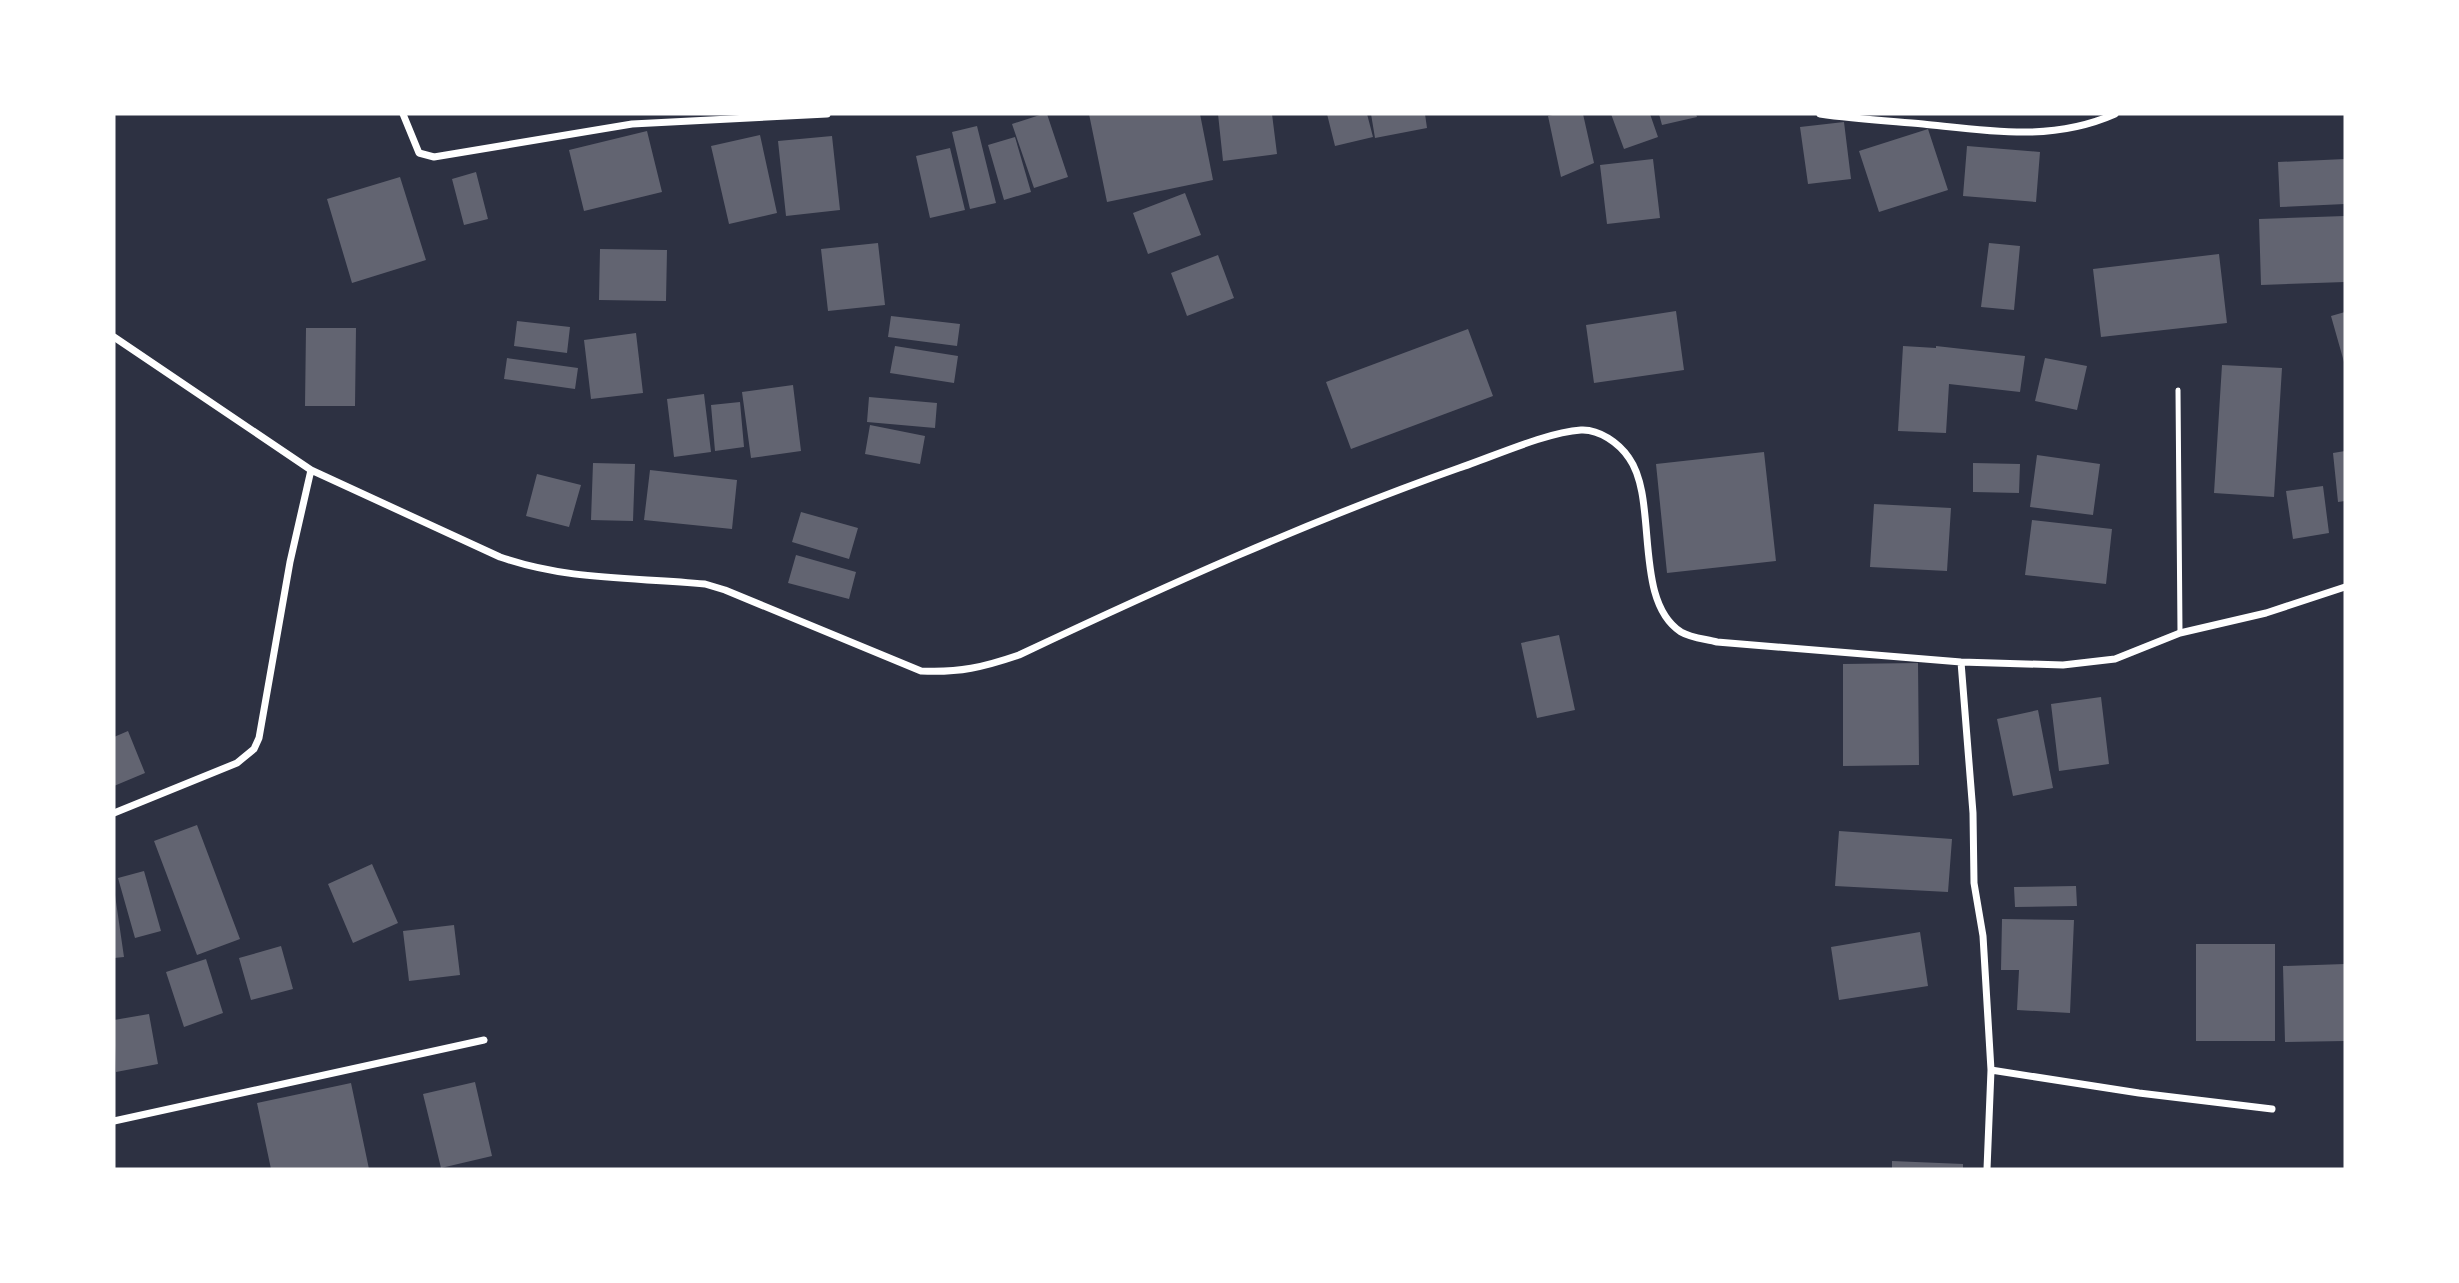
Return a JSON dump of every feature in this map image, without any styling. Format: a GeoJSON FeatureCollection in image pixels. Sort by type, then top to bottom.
{"type":"FeatureCollection","features":[{"type":"Feature","properties":{"kind":"street"},"geometry":{"type":"LineString","coordinates":[[403,114],[419,153],[434,157],[632,124],[827,114]]}},
{"type":"Feature","properties":{"kind":"street"},"geometry":{"type":"LineString","coordinates":[[1821,114],[2037,133],[2069,130],[2115,114]]}},
{"type":"Feature","properties":{"kind":"street"},"geometry":{"type":"LineString","coordinates":[[114,337],[311,470],[500,557],[526,566],[578,576],[705,584],[921,671],[950,673],[978,668],[1019,655],[1345,510],[1542,439],[1582,430],[1605,436],[1619,446],[1631,460],[1640,486],[1654,587],[1663,613],[1682,632],[1717,642],[1961,662],[2063,665],[2115,659],[2180,633],[2266,613],[2345,587]]}},
{"type":"Feature","properties":{"kind":"street"},"geometry":{"type":"LineString","coordinates":[[114,813],[225,770],[254,749],[259,738],[290,562],[311,470]]}},
{"type":"Feature","properties":{"kind":"street"},"geometry":{"type":"LineString","coordinates":[[1961,662],[1973,813],[1974,883],[1983,936],[1991,1070],[1987,1169]]}},
{"type":"Feature","properties":{"kind":"street"},"geometry":{"type":"LineString","coordinates":[[114,1121],[484,1040]]}},
{"type":"Feature","properties":{"kind":"street"},"geometry":{"type":"LineString","coordinates":[[1991,1070],[2139,1093],[2272,1109]]}},
{"type":"Feature","properties":{"kind":"lane"},"geometry":{"type":"LineString","coordinates":[[2178,390],[2180,633]]}},
{"type":"Feature","properties":{"kind":"building"},"geometry":{"type":"Polygon","coordinates":[[[1047,114],[1068,177],[1034,188],[1012,124],[1047,114]]]}},
{"type":"Feature","properties":{"kind":"building"},"geometry":{"type":"Polygon","coordinates":[[[1089,114],[1200,114],[1213,180],[1107,202],[1089,114]]]}},
{"type":"Feature","properties":{"kind":"building"},"geometry":{"type":"Polygon","coordinates":[[[1218,114],[1272,114],[1277,154],[1223,161],[1218,114]]]}},
{"type":"Feature","properties":{"kind":"building"},"geometry":{"type":"Polygon","coordinates":[[[1327,114],[1367,114],[1373,137],[1335,146],[1327,114]]]}},
{"type":"Feature","properties":{"kind":"building"},"geometry":{"type":"Polygon","coordinates":[[[1371,114],[1425,114],[1427,128],[1375,138],[1371,114]]]}},
{"type":"Feature","properties":{"kind":"building"},"geometry":{"type":"Polygon","coordinates":[[[1583,114],[1594,163],[1561,177],[1548,116],[1583,114]]]}},
{"type":"Feature","properties":{"kind":"building"},"geometry":{"type":"Polygon","coordinates":[[[1611,114],[1650,114],[1658,137],[1624,149],[1611,114]]]}},
{"type":"Feature","properties":{"kind":"building"},"geometry":{"type":"Polygon","coordinates":[[[1659,114],[1696,114],[1697,117],[1662,125],[1659,114]]]}},
{"type":"Feature","properties":{"kind":"building"},"geometry":{"type":"Polygon","coordinates":[[[1844,122],[1851,179],[1808,184],[1800,127],[1844,122]]]}},
{"type":"Feature","properties":{"kind":"building"},"geometry":{"type":"Polygon","coordinates":[[[977,126],[996,203],[970,209],[952,132],[977,126]]]}},
{"type":"Feature","properties":{"kind":"building"},"geometry":{"type":"Polygon","coordinates":[[[1928,129],[1948,190],[1879,212],[1859,151],[1928,129]]]}},
{"type":"Feature","properties":{"kind":"building"},"geometry":{"type":"Polygon","coordinates":[[[647,131],[662,192],[584,211],[569,150],[647,131]]]}},
{"type":"Feature","properties":{"kind":"building"},"geometry":{"type":"Polygon","coordinates":[[[760,135],[777,213],[729,224],[711,146],[760,135]]]}},
{"type":"Feature","properties":{"kind":"building"},"geometry":{"type":"Polygon","coordinates":[[[832,136],[840,210],[786,216],[778,141],[832,136]]]}},
{"type":"Feature","properties":{"kind":"building"},"geometry":{"type":"Polygon","coordinates":[[[1015,137],[1031,192],[1004,200],[988,145],[1015,137]]]}},
{"type":"Feature","properties":{"kind":"building"},"geometry":{"type":"Polygon","coordinates":[[[1967,146],[2040,152],[2036,202],[1963,196],[1967,146]]]}},
{"type":"Feature","properties":{"kind":"building"},"geometry":{"type":"Polygon","coordinates":[[[950,148],[965,210],[930,218],[916,156],[950,148]]]}},
{"type":"Feature","properties":{"kind":"building"},"geometry":{"type":"Polygon","coordinates":[[[1653,159],[1660,218],[1607,224],[1600,165],[1653,159]]]}},
{"type":"Feature","properties":{"kind":"building"},"geometry":{"type":"Polygon","coordinates":[[[2345,159],[2345,204],[2280,207],[2278,162],[2345,159]]]}},
{"type":"Feature","properties":{"kind":"building"},"geometry":{"type":"Polygon","coordinates":[[[476,172],[488,219],[464,225],[452,179],[476,172]]]}},
{"type":"Feature","properties":{"kind":"building"},"geometry":{"type":"Polygon","coordinates":[[[400,177],[426,260],[352,283],[327,199],[400,177]]]}},
{"type":"Feature","properties":{"kind":"building"},"geometry":{"type":"Polygon","coordinates":[[[1185,193],[1201,235],[1148,254],[1133,213],[1185,193]]]}},
{"type":"Feature","properties":{"kind":"building"},"geometry":{"type":"Polygon","coordinates":[[[2345,216],[2345,282],[2261,285],[2259,219],[2345,216]]]}},
{"type":"Feature","properties":{"kind":"building"},"geometry":{"type":"Polygon","coordinates":[[[878,243],[885,305],[828,311],[821,249],[878,243]]]}},
{"type":"Feature","properties":{"kind":"building"},"geometry":{"type":"Polygon","coordinates":[[[1989,243],[2020,246],[2014,310],[1981,307],[1989,243]]]}},
{"type":"Feature","properties":{"kind":"building"},"geometry":{"type":"Polygon","coordinates":[[[600,249],[667,250],[666,301],[599,300],[600,249]]]}},
{"type":"Feature","properties":{"kind":"building"},"geometry":{"type":"Polygon","coordinates":[[[2219,254],[2227,323],[2101,337],[2093,269],[2219,254]]]}},
{"type":"Feature","properties":{"kind":"building"},"geometry":{"type":"Polygon","coordinates":[[[1218,255],[1234,298],[1187,316],[1171,273],[1218,255]]]}},
{"type":"Feature","properties":{"kind":"building"},"geometry":{"type":"Polygon","coordinates":[[[1676,311],[1684,370],[1594,383],[1586,325],[1676,311]]]}},
{"type":"Feature","properties":{"kind":"building"},"geometry":{"type":"Polygon","coordinates":[[[2345,312],[2345,362],[2344,362],[2331,316],[2345,312]]]}},
{"type":"Feature","properties":{"kind":"building"},"geometry":{"type":"Polygon","coordinates":[[[891,316],[960,324],[957,346],[888,337],[891,316]]]}},
{"type":"Feature","properties":{"kind":"building"},"geometry":{"type":"Polygon","coordinates":[[[517,321],[570,327],[567,353],[514,346],[517,321]]]}},
{"type":"Feature","properties":{"kind":"building"},"geometry":{"type":"Polygon","coordinates":[[[306,328],[356,328],[355,406],[305,406],[306,328]]]}},
{"type":"Feature","properties":{"kind":"building"},"geometry":{"type":"Polygon","coordinates":[[[1468,329],[1493,396],[1351,449],[1326,382],[1468,329]]]}},
{"type":"Feature","properties":{"kind":"building"},"geometry":{"type":"Polygon","coordinates":[[[636,333],[643,393],[591,399],[584,340],[636,333]]]}},
{"type":"Feature","properties":{"kind":"building"},"geometry":{"type":"Polygon","coordinates":[[[895,346],[958,356],[954,383],[890,373],[895,346]]]}},
{"type":"Feature","properties":{"kind":"building"},"geometry":{"type":"Polygon","coordinates":[[[1903,346],[1936,346],[2025,356],[2020,392],[1949,384],[1946,433],[1898,431],[1903,346]]]}},
{"type":"Feature","properties":{"kind":"building"},"geometry":{"type":"Polygon","coordinates":[[[507,358],[578,368],[575,389],[504,379],[507,358]]]}},
{"type":"Feature","properties":{"kind":"building"},"geometry":{"type":"Polygon","coordinates":[[[2045,358],[2087,366],[2077,410],[2035,401],[2045,358]]]}},
{"type":"Feature","properties":{"kind":"building"},"geometry":{"type":"Polygon","coordinates":[[[2222,365],[2282,368],[2274,497],[2214,493],[2222,365]]]}},
{"type":"Feature","properties":{"kind":"building"},"geometry":{"type":"Polygon","coordinates":[[[793,385],[801,451],[751,458],[742,392],[793,385]]]}},
{"type":"Feature","properties":{"kind":"building"},"geometry":{"type":"Polygon","coordinates":[[[704,394],[711,452],[674,457],[667,399],[704,394]]]}},
{"type":"Feature","properties":{"kind":"building"},"geometry":{"type":"Polygon","coordinates":[[[869,397],[937,403],[935,428],[867,422],[869,397]]]}},
{"type":"Feature","properties":{"kind":"building"},"geometry":{"type":"Polygon","coordinates":[[[740,402],[744,447],[715,451],[711,405],[740,402]]]}},
{"type":"Feature","properties":{"kind":"building"},"geometry":{"type":"Polygon","coordinates":[[[870,425],[925,436],[920,464],[865,454],[870,425]]]}},
{"type":"Feature","properties":{"kind":"building"},"geometry":{"type":"Polygon","coordinates":[[[2345,451],[2345,501],[2338,502],[2333,453],[2345,451]]]}},
{"type":"Feature","properties":{"kind":"building"},"geometry":{"type":"Polygon","coordinates":[[[1764,452],[1776,561],[1667,573],[1656,464],[1764,452]]]}},
{"type":"Feature","properties":{"kind":"building"},"geometry":{"type":"Polygon","coordinates":[[[2037,455],[2100,464],[2093,515],[2030,507],[2037,455]]]}},
{"type":"Feature","properties":{"kind":"building"},"geometry":{"type":"Polygon","coordinates":[[[593,463],[635,464],[633,521],[591,520],[593,463]]]}},
{"type":"Feature","properties":{"kind":"building"},"geometry":{"type":"Polygon","coordinates":[[[1973,463],[2020,464],[2019,493],[1973,492],[1973,463]]]}},
{"type":"Feature","properties":{"kind":"building"},"geometry":{"type":"Polygon","coordinates":[[[650,470],[737,480],[732,529],[644,520],[650,470]]]}},
{"type":"Feature","properties":{"kind":"building"},"geometry":{"type":"Polygon","coordinates":[[[537,474],[581,485],[569,527],[526,516],[537,474]]]}},
{"type":"Feature","properties":{"kind":"building"},"geometry":{"type":"Polygon","coordinates":[[[2323,486],[2329,533],[2293,539],[2286,491],[2323,486]]]}},
{"type":"Feature","properties":{"kind":"building"},"geometry":{"type":"Polygon","coordinates":[[[1874,504],[1951,508],[1947,571],[1870,567],[1874,504]]]}},
{"type":"Feature","properties":{"kind":"building"},"geometry":{"type":"Polygon","coordinates":[[[801,512],[858,528],[849,559],[792,542],[801,512]]]}},
{"type":"Feature","properties":{"kind":"building"},"geometry":{"type":"Polygon","coordinates":[[[2032,520],[2112,529],[2106,584],[2025,575],[2032,520]]]}},
{"type":"Feature","properties":{"kind":"building"},"geometry":{"type":"Polygon","coordinates":[[[796,555],[856,572],[849,599],[788,583],[796,555]]]}},
{"type":"Feature","properties":{"kind":"building"},"geometry":{"type":"Polygon","coordinates":[[[1559,635],[1575,710],[1537,718],[1521,643],[1559,635]]]}},
{"type":"Feature","properties":{"kind":"building"},"geometry":{"type":"Polygon","coordinates":[[[1918,663],[1919,765],[1843,766],[1843,664],[1918,663]]]}},
{"type":"Feature","properties":{"kind":"building"},"geometry":{"type":"Polygon","coordinates":[[[2101,697],[2109,764],[2059,771],[2051,704],[2101,697]]]}},
{"type":"Feature","properties":{"kind":"building"},"geometry":{"type":"Polygon","coordinates":[[[2038,710],[2053,788],[2013,796],[1997,719],[2038,710]]]}},
{"type":"Feature","properties":{"kind":"building"},"geometry":{"type":"Polygon","coordinates":[[[128,731],[145,773],[114,786],[114,737],[128,731]]]}},
{"type":"Feature","properties":{"kind":"building"},"geometry":{"type":"Polygon","coordinates":[[[197,825],[240,939],[197,955],[154,841],[197,825]]]}},
{"type":"Feature","properties":{"kind":"building"},"geometry":{"type":"Polygon","coordinates":[[[1839,831],[1952,839],[1948,892],[1835,886],[1839,831]]]}},
{"type":"Feature","properties":{"kind":"building"},"geometry":{"type":"Polygon","coordinates":[[[372,864],[398,923],[353,943],[328,884],[372,864]]]}},
{"type":"Feature","properties":{"kind":"building"},"geometry":{"type":"Polygon","coordinates":[[[144,871],[161,931],[135,938],[118,878],[144,871]]]}},
{"type":"Feature","properties":{"kind":"building"},"geometry":{"type":"Polygon","coordinates":[[[2076,886],[2077,906],[2015,907],[2014,887],[2076,886]]]}},
{"type":"Feature","properties":{"kind":"building"},"geometry":{"type":"Polygon","coordinates":[[[114,888],[124,957],[114,958],[114,888]]]}},
{"type":"Feature","properties":{"kind":"building"},"geometry":{"type":"Polygon","coordinates":[[[2002,919],[2074,920],[2070,1013],[2017,1010],[2019,970],[2001,970],[2002,919]]]}},
{"type":"Feature","properties":{"kind":"building"},"geometry":{"type":"Polygon","coordinates":[[[454,925],[460,975],[409,981],[403,931],[454,925]]]}},
{"type":"Feature","properties":{"kind":"building"},"geometry":{"type":"Polygon","coordinates":[[[1920,932],[1928,986],[1839,1000],[1831,947],[1920,932]]]}},
{"type":"Feature","properties":{"kind":"building"},"geometry":{"type":"Polygon","coordinates":[[[2196,944],[2275,944],[2275,1041],[2196,1041],[2196,944]]]}},
{"type":"Feature","properties":{"kind":"building"},"geometry":{"type":"Polygon","coordinates":[[[281,946],[293,989],[251,1000],[239,958],[281,946]]]}},
{"type":"Feature","properties":{"kind":"building"},"geometry":{"type":"Polygon","coordinates":[[[206,959],[223,1013],[184,1027],[166,972],[206,959]]]}},
{"type":"Feature","properties":{"kind":"building"},"geometry":{"type":"Polygon","coordinates":[[[2345,964],[2345,1041],[2285,1042],[2283,966],[2345,964]]]}},
{"type":"Feature","properties":{"kind":"building"},"geometry":{"type":"Polygon","coordinates":[[[149,1014],[158,1064],[116,1072],[114,1020],[149,1014]]]}},
{"type":"Feature","properties":{"kind":"building"},"geometry":{"type":"Polygon","coordinates":[[[475,1082],[492,1156],[441,1168],[423,1094],[475,1082]]]}},
{"type":"Feature","properties":{"kind":"building"},"geometry":{"type":"Polygon","coordinates":[[[351,1083],[369,1169],[271,1169],[257,1103],[351,1083]]]}},
{"type":"Feature","properties":{"kind":"building"},"geometry":{"type":"Polygon","coordinates":[[[1892,1161],[1963,1164],[1963,1169],[1892,1169],[1892,1161]]]}}]}
